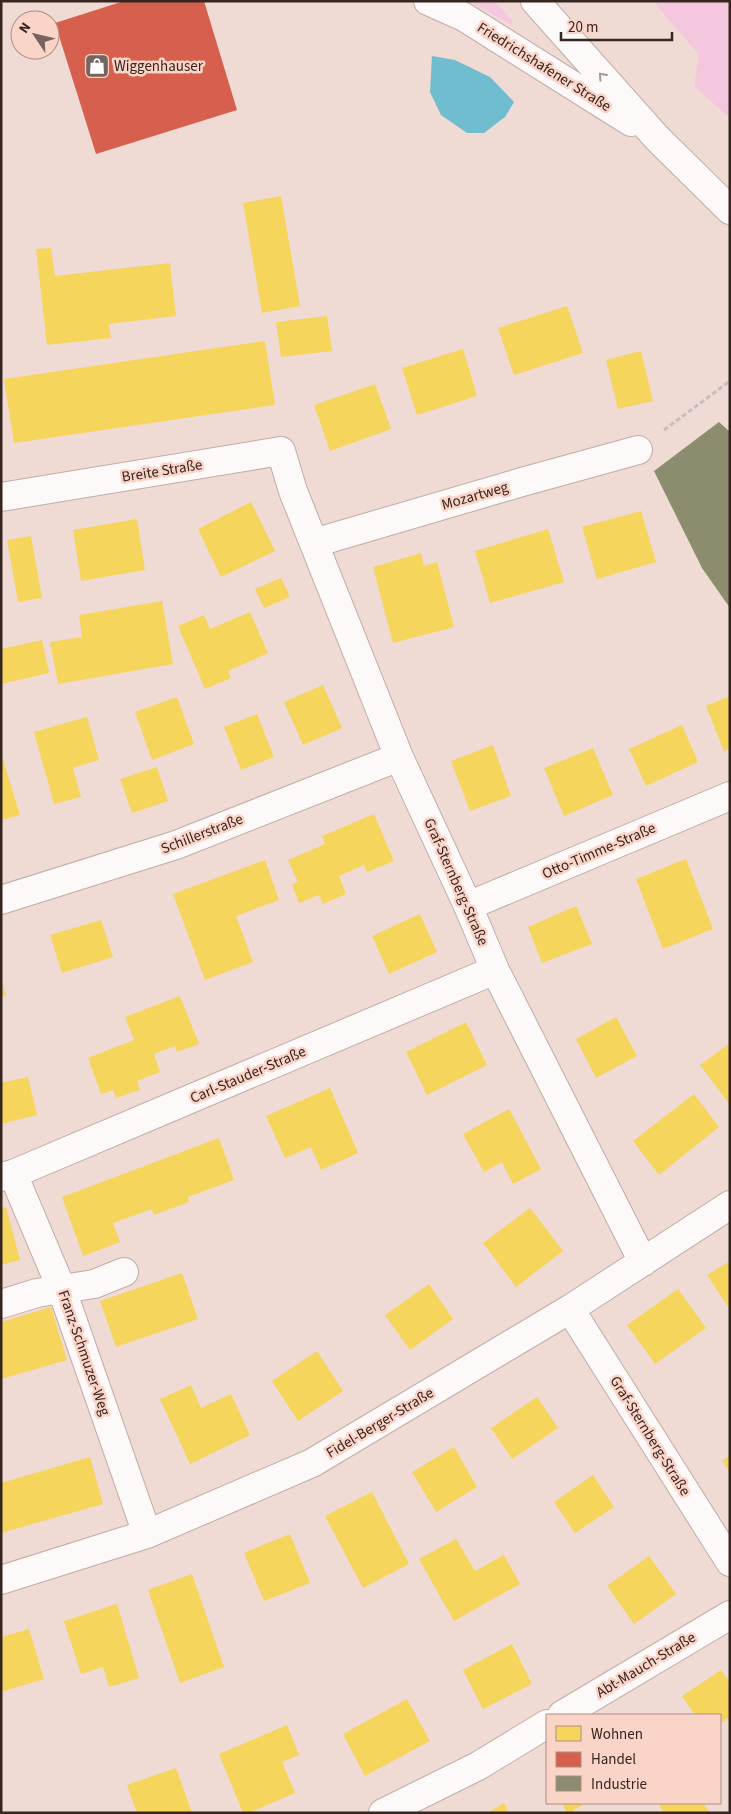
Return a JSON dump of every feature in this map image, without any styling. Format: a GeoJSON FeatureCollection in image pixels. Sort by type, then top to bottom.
{"type":"FeatureCollection","features":[{"type":"Feature","properties":{"kind":"street","name":"Friedrichshafener Straße"},"geometry":{"type":"LineString","coordinates":[[428,1],[464,17],[657,138]]}},
{"type":"Feature","properties":{"kind":"street","name":"Friedrichshafener Straße"},"geometry":{"type":"LineString","coordinates":[[535,1],[657,138],[730,210]]}},
{"type":"Feature","properties":{"kind":"street","name":"Mozartweg"},"geometry":{"type":"LineString","coordinates":[[314,543],[638,450]]}},
{"type":"Feature","properties":{"kind":"street","name":"Breite Straße"},"geometry":{"type":"LineString","coordinates":[[1,497],[281,451],[293,491]]}},
{"type":"Feature","properties":{"kind":"street","name":"Graf-Sternberg-Straße"},"geometry":{"type":"LineString","coordinates":[[293,491],[400,757],[495,970],[643,1262]]}},
{"type":"Feature","properties":{"kind":"street","name":"Schillerstraße"},"geometry":{"type":"LineString","coordinates":[[1,900],[176,845],[400,757]]}},
{"type":"Feature","properties":{"kind":"street","name":"Otto-Timme-Straße"},"geometry":{"type":"LineString","coordinates":[[468,906],[730,796]]}},
{"type":"Feature","properties":{"kind":"street","name":"Carl-Stauder-Straße"},"geometry":{"type":"LineString","coordinates":[[7,1176],[495,970]]}},
{"type":"Feature","properties":{"kind":"street","name":"Franz-Schmuzer-Weg"},"geometry":{"type":"LineString","coordinates":[[7,1176],[62,1290],[147,1534]]}},
{"type":"Feature","properties":{"kind":"street","name":"Fidel-Berger-Straße"},"geometry":{"type":"LineString","coordinates":[[1,1580],[147,1534],[312,1463],[570,1309],[730,1205]]}},
{"type":"Feature","properties":{"kind":"street"},"geometry":{"type":"LineString","coordinates":[[1,1304],[38,1294],[94,1284],[124,1272]]}},
{"type":"Feature","properties":{"kind":"street","name":"Graf-Sternberg-Straße"},"geometry":{"type":"LineString","coordinates":[[570,1309],[730,1562]]}},
{"type":"Feature","properties":{"kind":"street","name":"Abt-Mauch-Straße"},"geometry":{"type":"LineString","coordinates":[[564,1714],[730,1615]]}},
{"type":"Feature","properties":{"kind":"street"},"geometry":{"type":"LineString","coordinates":[[383,1813],[478,1766],[546,1725]]}},
{"type":"Feature","properties":{"kind":"path"},"geometry":{"type":"LineString","coordinates":[[638,450],[730,381]]}},
{"type":"Feature","properties":{"kind":"shaded area"},"geometry":{"type":"Polygon","coordinates":[[[469,1],[494,1],[512,20],[512,25],[469,1]]]}},
{"type":"Feature","properties":{"kind":"shaded area"},"geometry":{"type":"Polygon","coordinates":[[[653,1],[730,1],[730,118],[694,86],[699,55],[653,1]]]}},
{"type":"Feature","properties":{"kind":"water"},"geometry":{"type":"Polygon","coordinates":[[[432,56],[455,60],[490,77],[514,102],[505,117],[484,133],[467,133],[441,115],[430,92],[432,56]]]}},
{"type":"Feature","properties":{"kind":"building: Wohnen"},"geometry":{"type":"Polygon","coordinates":[[[281,196],[300,306],[262,313],[243,203],[281,196]]]}},
{"type":"Feature","properties":{"kind":"building: Wohnen"},"geometry":{"type":"Polygon","coordinates":[[[51,248],[55,276],[170,263],[176,316],[109,324],[111,338],[47,345],[36,249],[51,248]]]}},
{"type":"Feature","properties":{"kind":"building: Wohnen"},"geometry":{"type":"Polygon","coordinates":[[[567,306],[583,353],[514,375],[498,328],[567,306]]]}},
{"type":"Feature","properties":{"kind":"building: Wohnen"},"geometry":{"type":"Polygon","coordinates":[[[327,316],[332,351],[281,357],[276,322],[327,316]]]}},
{"type":"Feature","properties":{"kind":"building: Wohnen"},"geometry":{"type":"Polygon","coordinates":[[[265,341],[275,405],[14,443],[4,379],[265,341]]]}},
{"type":"Feature","properties":{"kind":"building: Wohnen"},"geometry":{"type":"Polygon","coordinates":[[[463,349],[477,396],[417,415],[402,368],[463,349]]]}},
{"type":"Feature","properties":{"kind":"building: Wohnen"},"geometry":{"type":"Polygon","coordinates":[[[641,351],[653,401],[618,409],[606,360],[641,351]]]}},
{"type":"Feature","properties":{"kind":"building: Wohnen"},"geometry":{"type":"Polygon","coordinates":[[[375,384],[391,429],[330,451],[314,405],[375,384]]]}},
{"type":"Feature","properties":{"kind":"building: Wohnen"},"geometry":{"type":"Polygon","coordinates":[[[251,502],[275,551],[221,577],[198,529],[251,502]]]}},
{"type":"Feature","properties":{"kind":"building: Wohnen"},"geometry":{"type":"Polygon","coordinates":[[[641,511],[656,562],[597,579],[582,527],[641,511]]]}},
{"type":"Feature","properties":{"kind":"building: Wohnen"},"geometry":{"type":"Polygon","coordinates":[[[137,519],[145,570],[81,581],[73,530],[137,519]]]}},
{"type":"Feature","properties":{"kind":"building: Wohnen"},"geometry":{"type":"Polygon","coordinates":[[[548,529],[564,582],[490,603],[475,551],[548,529]]]}},
{"type":"Feature","properties":{"kind":"building: Wohnen"},"geometry":{"type":"Polygon","coordinates":[[[31,536],[42,598],[18,602],[7,540],[31,536]]]}},
{"type":"Feature","properties":{"kind":"building: Wohnen"},"geometry":{"type":"Polygon","coordinates":[[[421,553],[424,566],[437,562],[454,627],[393,643],[373,567],[421,553]]]}},
{"type":"Feature","properties":{"kind":"building: Wohnen"},"geometry":{"type":"Polygon","coordinates":[[[281,578],[290,597],[264,608],[255,589],[281,578]]]}},
{"type":"Feature","properties":{"kind":"building: Wohnen"},"geometry":{"type":"Polygon","coordinates":[[[162,601],[173,664],[58,684],[50,642],[82,637],[79,615],[162,601]]]}},
{"type":"Feature","properties":{"kind":"building: Wohnen"},"geometry":{"type":"Polygon","coordinates":[[[250,612],[268,653],[228,671],[231,678],[205,689],[178,626],[204,615],[210,629],[250,612]]]}},
{"type":"Feature","properties":{"kind":"building: Wohnen"},"geometry":{"type":"Polygon","coordinates":[[[42,640],[49,673],[1,684],[1,649],[42,640]]]}},
{"type":"Feature","properties":{"kind":"building: Wohnen"},"geometry":{"type":"Polygon","coordinates":[[[323,685],[342,728],[303,745],[284,702],[323,685]]]}},
{"type":"Feature","properties":{"kind":"building: Wohnen"},"geometry":{"type":"Polygon","coordinates":[[[730,696],[730,748],[724,751],[706,706],[730,696]]]}},
{"type":"Feature","properties":{"kind":"building: Wohnen"},"geometry":{"type":"Polygon","coordinates":[[[177,697],[194,744],[152,760],[135,712],[177,697]]]}},
{"type":"Feature","properties":{"kind":"building: Wohnen"},"geometry":{"type":"Polygon","coordinates":[[[257,714],[274,757],[241,770],[224,727],[257,714]]]}},
{"type":"Feature","properties":{"kind":"building: Wohnen"},"geometry":{"type":"Polygon","coordinates":[[[87,717],[99,760],[73,768],[81,797],[54,804],[34,732],[87,717]]]}},
{"type":"Feature","properties":{"kind":"building: Wohnen"},"geometry":{"type":"Polygon","coordinates":[[[682,725],[698,762],[646,786],[629,749],[682,725]]]}},
{"type":"Feature","properties":{"kind":"building: Wohnen"},"geometry":{"type":"Polygon","coordinates":[[[493,745],[511,796],[470,811],[451,761],[493,745]]]}},
{"type":"Feature","properties":{"kind":"building: Wohnen"},"geometry":{"type":"Polygon","coordinates":[[[593,748],[613,795],[564,816],[544,768],[593,748]]]}},
{"type":"Feature","properties":{"kind":"building: Wohnen"},"geometry":{"type":"Polygon","coordinates":[[[1,753],[20,815],[1,820],[1,753]]]}},
{"type":"Feature","properties":{"kind":"building: Wohnen"},"geometry":{"type":"Polygon","coordinates":[[[157,767],[168,801],[132,813],[120,779],[157,767]]]}},
{"type":"Feature","properties":{"kind":"building: Wohnen"},"geometry":{"type":"Polygon","coordinates":[[[374,814],[394,861],[367,872],[364,865],[339,876],[346,894],[323,904],[319,895],[299,903],[292,884],[298,882],[288,860],[325,844],[322,836],[374,814]]]}},
{"type":"Feature","properties":{"kind":"building: Wohnen"},"geometry":{"type":"Polygon","coordinates":[[[686,859],[713,929],[663,949],[636,879],[686,859]]]}},
{"type":"Feature","properties":{"kind":"building: Wohnen"},"geometry":{"type":"Polygon","coordinates":[[[265,860],[279,900],[236,916],[253,962],[205,980],[173,894],[265,860]]]}},
{"type":"Feature","properties":{"kind":"building: Wohnen"},"geometry":{"type":"Polygon","coordinates":[[[576,906],[592,944],[542,963],[528,927],[576,906]]]}},
{"type":"Feature","properties":{"kind":"building: Wohnen"},"geometry":{"type":"Polygon","coordinates":[[[420,914],[437,952],[389,974],[372,936],[420,914]]]}},
{"type":"Feature","properties":{"kind":"building: Wohnen"},"geometry":{"type":"Polygon","coordinates":[[[101,920],[113,957],[62,973],[50,935],[101,920]]]}},
{"type":"Feature","properties":{"kind":"building: Wohnen"},"geometry":{"type":"Polygon","coordinates":[[[1,980],[6,995],[1,996],[1,980]]]}},
{"type":"Feature","properties":{"kind":"building: Wohnen"},"geometry":{"type":"Polygon","coordinates":[[[180,996],[199,1044],[177,1052],[175,1046],[154,1054],[160,1072],[137,1081],[140,1090],[116,1098],[113,1090],[101,1094],[88,1058],[134,1040],[125,1017],[180,996]]]}},
{"type":"Feature","properties":{"kind":"building: Wohnen"},"geometry":{"type":"Polygon","coordinates":[[[616,1017],[637,1056],[596,1078],[576,1039],[616,1017]]]}},
{"type":"Feature","properties":{"kind":"building: Wohnen"},"geometry":{"type":"Polygon","coordinates":[[[466,1022],[487,1065],[427,1095],[406,1052],[466,1022]]]}},
{"type":"Feature","properties":{"kind":"building: Wohnen"},"geometry":{"type":"Polygon","coordinates":[[[730,1043],[730,1105],[700,1065],[730,1043]]]}},
{"type":"Feature","properties":{"kind":"building: Wohnen"},"geometry":{"type":"Polygon","coordinates":[[[28,1077],[37,1115],[1,1124],[1,1083],[28,1077]]]}},
{"type":"Feature","properties":{"kind":"building: Wohnen"},"geometry":{"type":"Polygon","coordinates":[[[330,1088],[358,1153],[321,1170],[311,1147],[285,1158],[266,1116],[330,1088]]]}},
{"type":"Feature","properties":{"kind":"building: Wohnen"},"geometry":{"type":"Polygon","coordinates":[[[694,1094],[719,1127],[659,1175],[633,1141],[694,1094]]]}},
{"type":"Feature","properties":{"kind":"building: Wohnen"},"geometry":{"type":"Polygon","coordinates":[[[509,1109],[541,1169],[513,1184],[502,1162],[484,1172],[463,1134],[509,1109]]]}},
{"type":"Feature","properties":{"kind":"building: Wohnen"},"geometry":{"type":"Polygon","coordinates":[[[219,1138],[234,1180],[188,1197],[189,1202],[154,1215],[152,1209],[113,1223],[120,1242],[83,1256],[62,1197],[219,1138]]]}},
{"type":"Feature","properties":{"kind":"building: Wohnen"},"geometry":{"type":"Polygon","coordinates":[[[6,1207],[20,1260],[1,1265],[1,1208],[6,1207]]]}},
{"type":"Feature","properties":{"kind":"building: Wohnen"},"geometry":{"type":"Polygon","coordinates":[[[530,1208],[563,1251],[516,1287],[483,1243],[530,1208]]]}},
{"type":"Feature","properties":{"kind":"building: Wohnen"},"geometry":{"type":"Polygon","coordinates":[[[730,1261],[730,1310],[707,1275],[730,1261]]]}},
{"type":"Feature","properties":{"kind":"building: Wohnen"},"geometry":{"type":"Polygon","coordinates":[[[182,1273],[198,1319],[116,1347],[100,1301],[182,1273]]]}},
{"type":"Feature","properties":{"kind":"building: Wohnen"},"geometry":{"type":"Polygon","coordinates":[[[429,1284],[453,1319],[410,1350],[385,1315],[429,1284]]]}},
{"type":"Feature","properties":{"kind":"building: Wohnen"},"geometry":{"type":"Polygon","coordinates":[[[678,1289],[706,1328],[655,1364],[627,1325],[678,1289]]]}},
{"type":"Feature","properties":{"kind":"building: Wohnen"},"geometry":{"type":"Polygon","coordinates":[[[51,1307],[67,1360],[1,1379],[1,1322],[51,1307]]]}},
{"type":"Feature","properties":{"kind":"building: Wohnen"},"geometry":{"type":"Polygon","coordinates":[[[317,1351],[343,1391],[298,1421],[272,1381],[317,1351]]]}},
{"type":"Feature","properties":{"kind":"building: Wohnen"},"geometry":{"type":"Polygon","coordinates":[[[191,1385],[201,1408],[231,1394],[250,1435],[190,1464],[160,1399],[191,1385]]]}},
{"type":"Feature","properties":{"kind":"building: Wohnen"},"geometry":{"type":"Polygon","coordinates":[[[537,1397],[558,1428],[512,1459],[491,1428],[537,1397]]]}},
{"type":"Feature","properties":{"kind":"building: Wohnen"},"geometry":{"type":"Polygon","coordinates":[[[454,1447],[477,1487],[436,1512],[412,1472],[454,1447]]]}},
{"type":"Feature","properties":{"kind":"building: Wohnen"},"geometry":{"type":"Polygon","coordinates":[[[730,1455],[730,1472],[722,1461],[730,1455]]]}},
{"type":"Feature","properties":{"kind":"building: Wohnen"},"geometry":{"type":"Polygon","coordinates":[[[90,1457],[103,1504],[1,1533],[1,1483],[90,1457]]]}},
{"type":"Feature","properties":{"kind":"building: Wohnen"},"geometry":{"type":"Polygon","coordinates":[[[593,1475],[614,1507],[575,1533],[554,1502],[593,1475]]]}},
{"type":"Feature","properties":{"kind":"building: Wohnen"},"geometry":{"type":"Polygon","coordinates":[[[372,1492],[409,1564],[363,1588],[325,1516],[372,1492]]]}},
{"type":"Feature","properties":{"kind":"building: Wohnen"},"geometry":{"type":"Polygon","coordinates":[[[290,1534],[310,1583],[264,1601],[244,1553],[290,1534]]]}},
{"type":"Feature","properties":{"kind":"building: Wohnen"},"geometry":{"type":"Polygon","coordinates":[[[456,1539],[475,1571],[504,1555],[520,1584],[454,1621],[419,1559],[456,1539]]]}},
{"type":"Feature","properties":{"kind":"building: Wohnen"},"geometry":{"type":"Polygon","coordinates":[[[649,1556],[676,1594],[634,1624],[607,1586],[649,1556]]]}},
{"type":"Feature","properties":{"kind":"building: Wohnen"},"geometry":{"type":"Polygon","coordinates":[[[192,1574],[224,1667],[180,1683],[148,1590],[192,1574]]]}},
{"type":"Feature","properties":{"kind":"building: Wohnen"},"geometry":{"type":"Polygon","coordinates":[[[117,1604],[139,1678],[109,1687],[103,1667],[81,1674],[64,1621],[117,1604]]]}},
{"type":"Feature","properties":{"kind":"building: Wohnen"},"geometry":{"type":"Polygon","coordinates":[[[29,1629],[44,1679],[1,1692],[1,1637],[29,1629]]]}},
{"type":"Feature","properties":{"kind":"building: Wohnen"},"geometry":{"type":"Polygon","coordinates":[[[512,1644],[532,1684],[483,1709],[463,1670],[512,1644]]]}},
{"type":"Feature","properties":{"kind":"building: Wohnen"},"geometry":{"type":"Polygon","coordinates":[[[721,1670],[730,1683],[730,1717],[721,1723],[721,1714],[694,1714],[682,1696],[721,1670]]]}},
{"type":"Feature","properties":{"kind":"building: Wohnen"},"geometry":{"type":"Polygon","coordinates":[[[407,1699],[430,1741],[365,1776],[343,1734],[407,1699]]]}},
{"type":"Feature","properties":{"kind":"building: Wohnen"},"geometry":{"type":"Polygon","coordinates":[[[287,1725],[299,1755],[282,1762],[295,1793],[249,1813],[243,1813],[219,1754],[287,1725]]]}},
{"type":"Feature","properties":{"kind":"building: Wohnen"},"geometry":{"type":"Polygon","coordinates":[[[176,1768],[192,1813],[137,1813],[127,1785],[176,1768]]]}},
{"type":"Feature","properties":{"kind":"building: Wohnen"},"geometry":{"type":"Polygon","coordinates":[[[504,1803],[509,1813],[487,1813],[504,1803]]]}},
{"type":"Feature","properties":{"kind":"building: Wohnen"},"geometry":{"type":"Polygon","coordinates":[[[562,1804],[584,1804],[569,1813],[567,1813],[562,1804]]]}},
{"type":"Feature","properties":{"kind":"building: Wohnen"},"geometry":{"type":"Polygon","coordinates":[[[659,1804],[704,1804],[710,1813],[664,1813],[659,1804]]]}},
{"type":"Feature","properties":{"kind":"building: Handel"},"geometry":{"type":"Polygon","coordinates":[[[124,1],[204,1],[237,110],[96,154],[60,39],[60,21],[124,1]]]}},
{"type":"Feature","properties":{"kind":"building: Industrie"},"geometry":{"type":"Polygon","coordinates":[[[719,422],[730,432],[730,608],[702,568],[654,471],[719,422]]]}},
{"type":"Feature","properties":{"kind":"place","name":"Wiggenhauser"},"geometry":{"type":"Point","coordinates":[97,66]}}]}
